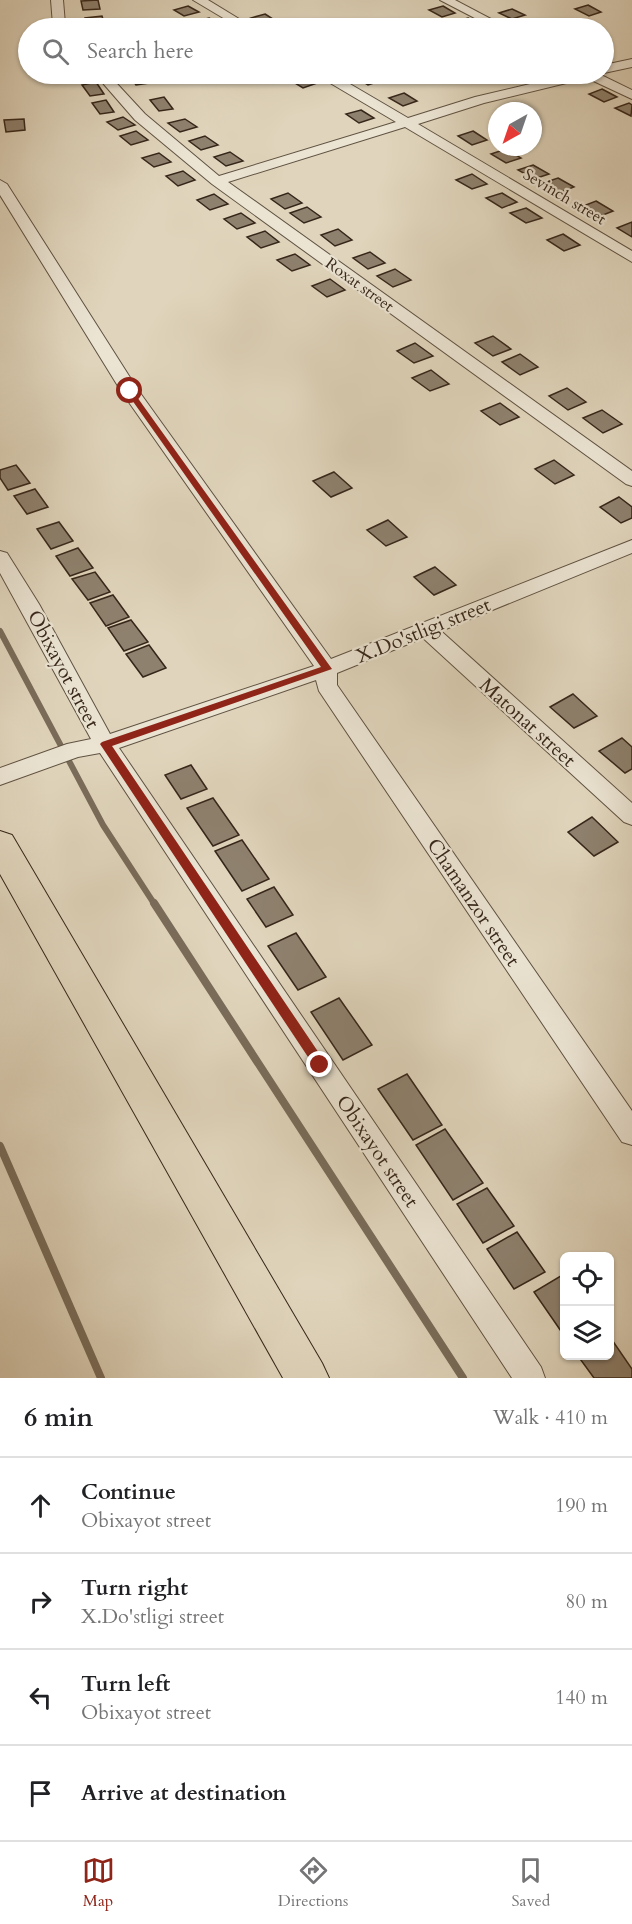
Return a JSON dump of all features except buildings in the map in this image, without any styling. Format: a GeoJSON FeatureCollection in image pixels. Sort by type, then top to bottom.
{"type":"FeatureCollection","features":[{"type":"Feature","properties":{"kind":"highway"},"geometry":{"type":"LineString","coordinates":[[0,844],[307,1378]]}},
{"type":"Feature","properties":{"kind":"street"},"geometry":{"type":"LineString","coordinates":[[57,0],[58,18]]}},
{"type":"Feature","properties":{"kind":"street"},"geometry":{"type":"LineString","coordinates":[[200,0],[231,18]]}},
{"type":"Feature","properties":{"kind":"street"},"geometry":{"type":"LineString","coordinates":[[446,0],[482,18]]}},
{"type":"Feature","properties":{"kind":"street"},"geometry":{"type":"LineString","coordinates":[[614,67],[632,63]]}},
{"type":"Feature","properties":{"kind":"street","name":"Roxat street"},"geometry":{"type":"LineString","coordinates":[[110,84],[140,117],[217,181],[632,480]]}},
{"type":"Feature","properties":{"kind":"street","name":"Sevinch street"},"geometry":{"type":"LineString","coordinates":[[342,84],[632,257]]}},
{"type":"Feature","properties":{"kind":"street"},"geometry":{"type":"LineString","coordinates":[[217,181],[407,122],[550,84]]}},
{"type":"Feature","properties":{"kind":"street"},"geometry":{"type":"LineString","coordinates":[[609,84],[632,95]]}},
{"type":"Feature","properties":{"kind":"street"},"geometry":{"type":"LineString","coordinates":[[0,184],[130,391],[327,669]]}},
{"type":"Feature","properties":{"kind":"street","name":"X.Do'stligi street"},"geometry":{"type":"LineString","coordinates":[[0,777],[75,750],[105,744],[327,669],[632,546]]}},
{"type":"Feature","properties":{"kind":"street","name":"Obixayot street"},"geometry":{"type":"LineString","coordinates":[[0,557],[29,604],[105,744],[530,1378]]}},
{"type":"Feature","properties":{"kind":"street","name":"Matonat street"},"geometry":{"type":"LineString","coordinates":[[425,628],[632,816]]}},
{"type":"Feature","properties":{"kind":"street","name":"Chamanzor street"},"geometry":{"type":"LineString","coordinates":[[327,669],[326,686],[632,1133]]}},
{"type":"Feature","properties":{"kind":"waterway"},"geometry":{"type":"LineString","coordinates":[[0,631],[103,825],[155,905]]}},
{"type":"Feature","properties":{"kind":"waterway"},"geometry":{"type":"LineString","coordinates":[[154,903],[463,1378]]}},
{"type":"Feature","properties":{"kind":"waterway"},"geometry":{"type":"LineString","coordinates":[[0,1146],[101,1378]]}},
{"type":"Feature","properties":{"kind":"route"},"geometry":{"type":"LineString","coordinates":[[130,391],[327,669],[105,744],[320,1065]]}}]}
